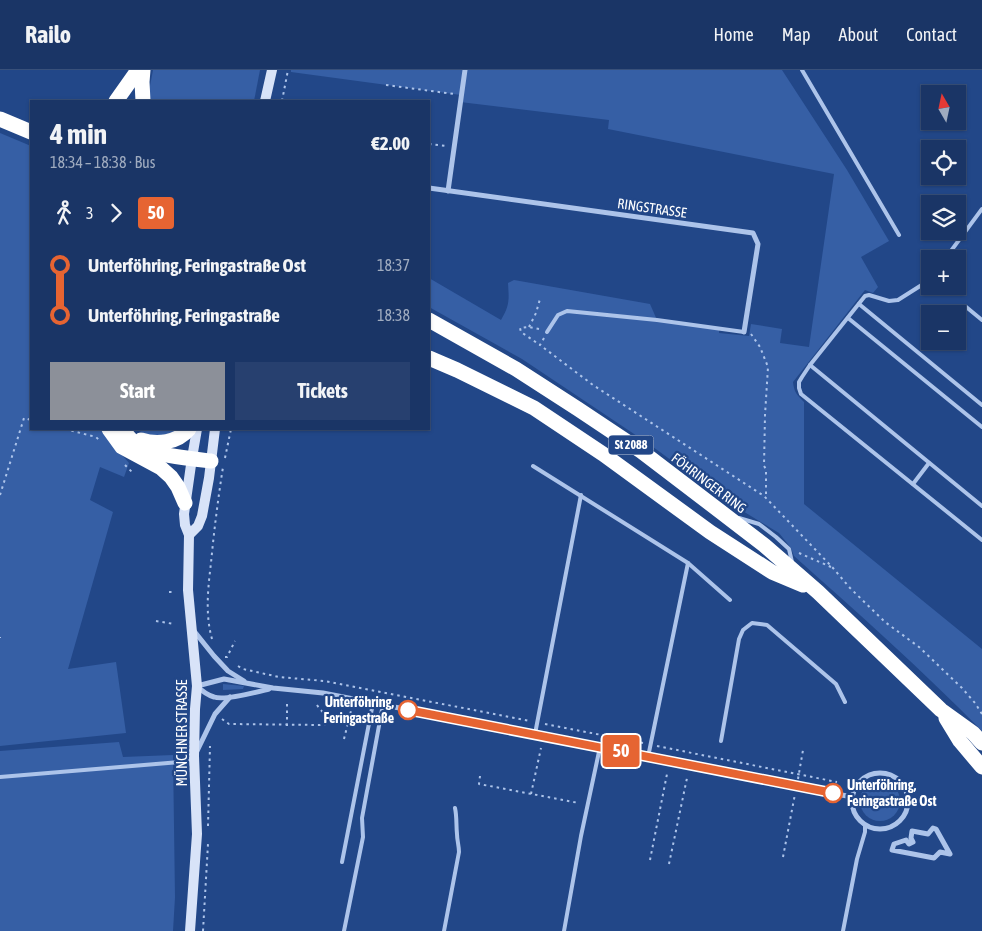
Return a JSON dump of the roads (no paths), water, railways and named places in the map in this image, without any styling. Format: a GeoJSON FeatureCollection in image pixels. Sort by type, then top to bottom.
{"type":"FeatureCollection","features":[{"type":"Feature","properties":{"kind":"highway"},"geometry":{"type":"LineString","coordinates":[[117,100],[138,70]]}},
{"type":"Feature","properties":{"kind":"highway"},"geometry":{"type":"LineString","coordinates":[[143,70],[143,100]]}},
{"type":"Feature","properties":{"kind":"highway"},"geometry":{"type":"LineString","coordinates":[[0,119],[27,129]]}},
{"type":"Feature","properties":{"kind":"highway","name":"FÖHRINGER RING"},"geometry":{"type":"LineString","coordinates":[[430,321],[516,369],[578,409],[641,451],[721,512],[818,592],[941,710],[973,733],[982,743]]}},
{"type":"Feature","properties":{"kind":"highway"},"geometry":{"type":"LineString","coordinates":[[430,358],[534,408],[602,454],[710,532],[772,572],[818,592]]}},
{"type":"Feature","properties":{"kind":"highway"},"geometry":{"type":"LineString","coordinates":[[125,432],[150,443],[167,442],[188,430]]}},
{"type":"Feature","properties":{"kind":"highway"},"geometry":{"type":"LineString","coordinates":[[125,432],[139,447],[155,452],[211,461]]}},
{"type":"Feature","properties":{"kind":"highway"},"geometry":{"type":"LineString","coordinates":[[106,435],[122,447],[161,468],[178,487],[185,503]]}},
{"type":"Feature","properties":{"kind":"highway","name":"FÖHRINGER RING"},"geometry":{"type":"LineString","coordinates":[[941,710],[960,741],[982,767]]}},
{"type":"Feature","properties":{"kind":"main road"},"geometry":{"type":"LineString","coordinates":[[266,100],[271,71]]}},
{"type":"Feature","properties":{"kind":"main road","name":"MÜNCHNER STRASSE"},"geometry":{"type":"LineString","coordinates":[[190,931],[197,834],[194,758],[197,686],[188,590],[189,535],[184,525],[185,503],[197,430]]}},
{"type":"Feature","properties":{"kind":"main road"},"geometry":{"type":"LineString","coordinates":[[189,535],[198,526],[203,510],[215,430]]}},
{"type":"Feature","properties":{"kind":"street"},"geometry":{"type":"LineString","coordinates":[[448,190],[465,70]]}},
{"type":"Feature","properties":{"kind":"street","name":"RINGSTRASSE"},"geometry":{"type":"LineString","coordinates":[[430,188],[753,234],[758,244],[744,332]]}},
{"type":"Feature","properties":{"kind":"street"},"geometry":{"type":"LineString","coordinates":[[191,626],[209,651],[228,671],[247,683]]}},
{"type":"Feature","properties":{"kind":"street"},"geometry":{"type":"LineString","coordinates":[[197,686],[224,679],[273,688],[309,691],[852,797]]}},
{"type":"Feature","properties":{"kind":"street"},"geometry":{"type":"LineString","coordinates":[[197,686],[206,694],[215,698],[230,697],[273,688]]}},
{"type":"Feature","properties":{"kind":"street"},"geometry":{"type":"LineString","coordinates":[[194,758],[215,714],[230,697]]}},
{"type":"Feature","properties":{"kind":"street"},"geometry":{"type":"LineString","coordinates":[[876,773],[883,773],[899,780],[906,790],[909,802],[908,809],[896,825],[885,829],[874,829],[858,819],[852,805],[852,797],[856,786],[865,777],[876,773]]}},
{"type":"Feature","properties":{"kind":"street"},"geometry":{"type":"LineString","coordinates":[[933,828],[936,829],[950,854],[940,852],[934,858],[892,850],[894,844],[906,840],[909,844],[913,842],[911,838],[912,831],[928,834],[933,828]]}},
{"type":"Feature","properties":{"kind":"lane"},"geometry":{"type":"LineString","coordinates":[[802,70],[899,235]]}},
{"type":"Feature","properties":{"kind":"lane"},"geometry":{"type":"LineString","coordinates":[[952,250],[982,209]]}},
{"type":"Feature","properties":{"kind":"lane"},"geometry":{"type":"LineString","coordinates":[[921,285],[898,300],[889,301],[868,295],[865,296],[810,365],[799,382],[801,394],[982,540]]}},
{"type":"Feature","properties":{"kind":"lane"},"geometry":{"type":"LineString","coordinates":[[859,304],[982,404]]}},
{"type":"Feature","properties":{"kind":"lane"},"geometry":{"type":"LineString","coordinates":[[966,307],[982,320]]}},
{"type":"Feature","properties":{"kind":"lane"},"geometry":{"type":"LineString","coordinates":[[547,332],[558,315],[567,311],[657,320],[744,332]]}},
{"type":"Feature","properties":{"kind":"lane"},"geometry":{"type":"LineString","coordinates":[[848,318],[982,427]]}},
{"type":"Feature","properties":{"kind":"lane"},"geometry":{"type":"LineString","coordinates":[[810,365],[982,506]]}},
{"type":"Feature","properties":{"kind":"lane"},"geometry":{"type":"LineString","coordinates":[[913,484],[929,463]]}},
{"type":"Feature","properties":{"kind":"lane"},"geometry":{"type":"LineString","coordinates":[[533,466],[688,563],[730,600]]}},
{"type":"Feature","properties":{"kind":"lane"},"geometry":{"type":"LineString","coordinates":[[535,734],[581,495]]}},
{"type":"Feature","properties":{"kind":"lane"},"geometry":{"type":"LineString","coordinates":[[721,512],[759,524],[776,537],[789,549],[794,571]]}},
{"type":"Feature","properties":{"kind":"lane"},"geometry":{"type":"LineString","coordinates":[[648,757],[688,563]]}},
{"type":"Feature","properties":{"kind":"lane"},"geometry":{"type":"LineString","coordinates":[[721,741],[739,639],[743,630],[752,623],[767,625],[836,684],[845,702]]}},
{"type":"Feature","properties":{"kind":"lane"},"geometry":{"type":"LineString","coordinates":[[342,862],[373,702]]}},
{"type":"Feature","properties":{"kind":"lane"},"geometry":{"type":"LineString","coordinates":[[344,931],[363,837],[362,818],[383,704]]}},
{"type":"Feature","properties":{"kind":"lane"},"geometry":{"type":"LineString","coordinates":[[564,931],[600,747]]}},
{"type":"Feature","properties":{"kind":"lane"},"geometry":{"type":"LineString","coordinates":[[0,777],[194,758]]}},
{"type":"Feature","properties":{"kind":"lane"},"geometry":{"type":"LineString","coordinates":[[591,763],[597,764]]}},
{"type":"Feature","properties":{"kind":"lane"},"geometry":{"type":"LineString","coordinates":[[444,931],[459,852],[455,808]]}},
{"type":"Feature","properties":{"kind":"lane"},"geometry":{"type":"LineString","coordinates":[[843,931],[865,825]]}},
{"type":"Feature","properties":{"kind":"place","name":"Unterföhring, Feringastraße"},"geometry":{"type":"Point","coordinates":[408,710]}},
{"type":"Feature","properties":{"kind":"place","name":"Unterföhring, Feringastraße Ost"},"geometry":{"type":"Point","coordinates":[833,793]}}]}
